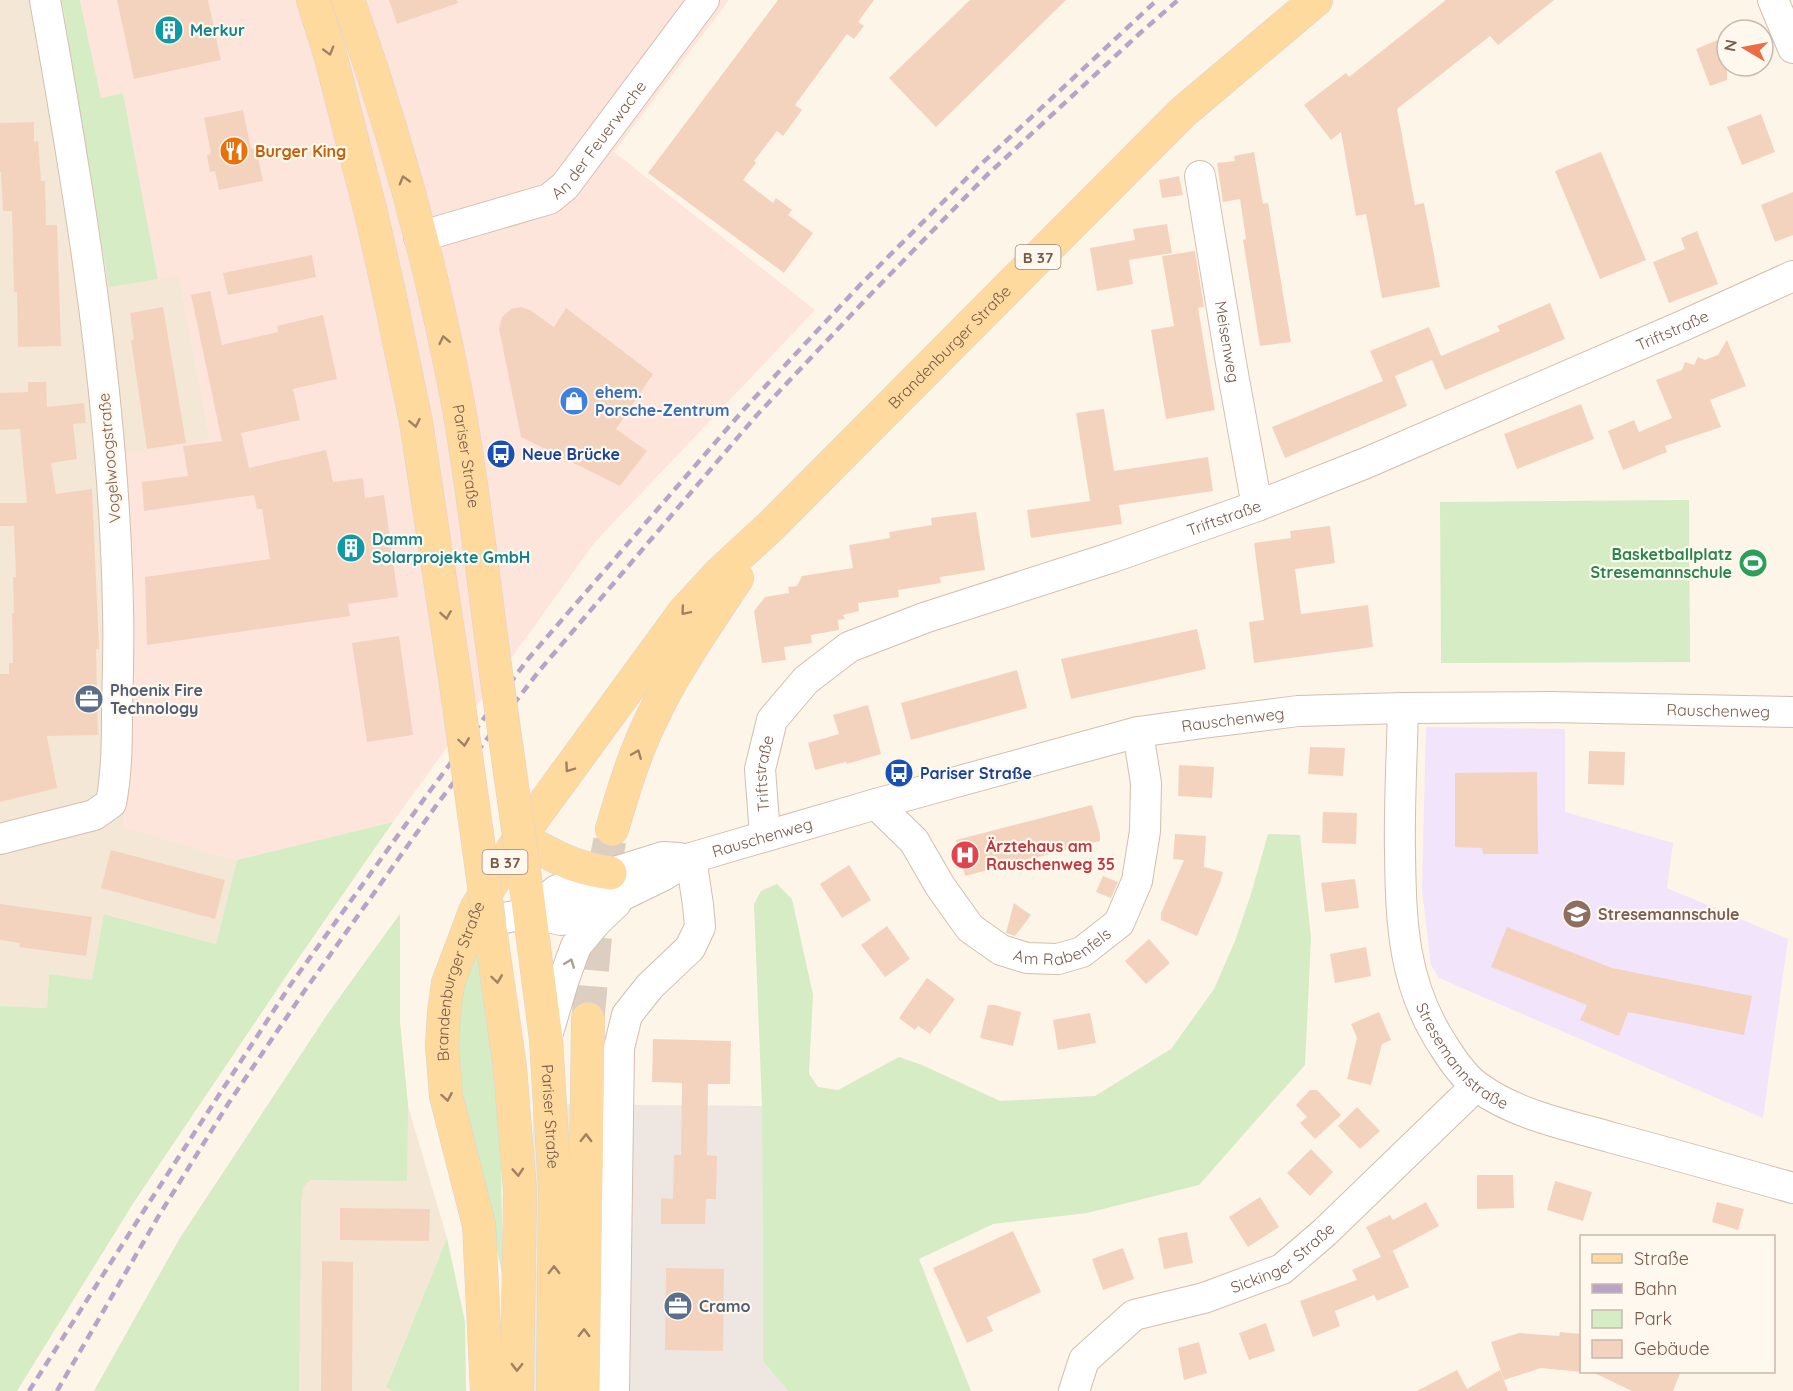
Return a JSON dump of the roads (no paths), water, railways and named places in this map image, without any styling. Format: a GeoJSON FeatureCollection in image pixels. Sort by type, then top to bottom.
{"type":"FeatureCollection","features":[{"type":"Feature","properties":{"kind":"main road"},"geometry":{"type":"LineString","coordinates":[[313,0],[335,74],[388,288],[416,422],[456,684],[510,1067],[519,1191],[517,1391]]}},
{"type":"Feature","properties":{"kind":"main road","name":"Pariser Straße"},"geometry":{"type":"LineString","coordinates":[[348,0],[367,53],[433,285],[462,427],[546,1039],[555,1190],[553,1391]]}},
{"type":"Feature","properties":{"kind":"main road","name":"Brandenburger Straße"},"geometry":{"type":"LineString","coordinates":[[487,1391],[479,1226],[446,1096],[442,1045],[448,983],[476,909],[524,831],[645,662],[712,580],[771,526],[1182,113],[1316,0]]}},
{"type":"Feature","properties":{"kind":"main road","name":"Brandenburger Straße"},"geometry":{"type":"LineString","coordinates":[[612,829],[629,772],[651,720],[681,664],[771,526]]}},
{"type":"Feature","properties":{"kind":"main road"},"geometry":{"type":"LineString","coordinates":[[516,819],[539,848],[565,862],[618,884]]}},
{"type":"Feature","properties":{"kind":"main road"},"geometry":{"type":"LineString","coordinates":[[583,1391],[588,1019]]}},
{"type":"Feature","properties":{"kind":"street","name":"Vogelwoogstraße"},"geometry":{"type":"LineString","coordinates":[[0,838],[94,815],[111,803],[116,775],[119,644],[112,465],[70,142],[45,0]]}},
{"type":"Feature","properties":{"kind":"street","name":"An der Feuerwache"},"geometry":{"type":"LineString","coordinates":[[419,237],[549,199],[565,186],[704,0]]}},
{"type":"Feature","properties":{"kind":"street"},"geometry":{"type":"LineString","coordinates":[[1773,0],[1793,48]]}},
{"type":"Feature","properties":{"kind":"street","name":"Meisenweg"},"geometry":{"type":"LineString","coordinates":[[1200,176],[1257,506]]}},
{"type":"Feature","properties":{"kind":"street","name":"Triftstraße"},"geometry":{"type":"LineString","coordinates":[[765,835],[760,769],[772,720],[806,680],[849,647],[924,618],[1113,557],[1257,506],[1377,458],[1793,276]]}},
{"type":"Feature","properties":{"kind":"street","name":"Rauschenweg"},"geometry":{"type":"LineString","coordinates":[[530,913],[561,920],[663,857],[691,858],[765,835],[1138,732],[1298,711],[1551,707],[1793,712]]}},
{"type":"Feature","properties":{"kind":"street","name":"Stresemannstraße"},"geometry":{"type":"LineString","coordinates":[[1403,708],[1400,908],[1408,961],[1419,998],[1431,1027],[1451,1057],[1476,1086],[1523,1110],[1563,1124],[1793,1188]]}},
{"type":"Feature","properties":{"kind":"street","name":"Am Rabenfels"},"geometry":{"type":"LineString","coordinates":[[876,804],[914,841],[940,886],[970,928],[1001,950],[1027,958],[1058,959],[1083,952],[1119,923],[1137,881],[1145,831],[1146,783],[1138,732]]}},
{"type":"Feature","properties":{"kind":"street"},"geometry":{"type":"LineString","coordinates":[[614,1391],[620,1048],[627,1015],[650,986],[690,948],[700,927],[699,905],[691,858]]}},
{"type":"Feature","properties":{"kind":"street"},"geometry":{"type":"LineString","coordinates":[[546,1039],[576,946],[597,921],[618,884]]}},
{"type":"Feature","properties":{"kind":"street"},"geometry":{"type":"LineString","coordinates":[[489,921],[530,913]]}},
{"type":"Feature","properties":{"kind":"street","name":"Sickinger Straße"},"geometry":{"type":"LineString","coordinates":[[1074,1391],[1084,1360],[1134,1315],[1204,1298],[1282,1269],[1325,1232],[1476,1086]]}},
{"type":"Feature","properties":{"kind":"tunnel"},"geometry":{"type":"LineString","coordinates":[[588,1019],[599,897],[612,829]]}},
{"type":"Feature","properties":{"kind":"railway"},"geometry":{"type":"LineString","coordinates":[[29,1391],[291,984],[528,659],[746,407],[860,285],[978,167],[1157,0]]}},
{"type":"Feature","properties":{"kind":"railway"},"geometry":{"type":"LineString","coordinates":[[57,1391],[158,1217],[228,1104],[303,993],[438,803],[539,671],[756,416],[869,296],[986,176],[1178,0]]}},
{"type":"Feature","properties":{"kind":"place","name":"Merkur"},"geometry":{"type":"Point","coordinates":[169,30]}},
{"type":"Feature","properties":{"kind":"place","name":"Burger King"},"geometry":{"type":"Point","coordinates":[234,151]}},
{"type":"Feature","properties":{"kind":"place","name":"ehem. Porsche-Zentrum"},"geometry":{"type":"Point","coordinates":[574,401]}},
{"type":"Feature","properties":{"kind":"place","name":"Neue Brücke"},"geometry":{"type":"Point","coordinates":[501,454]}},
{"type":"Feature","properties":{"kind":"place","name":"Damm Solarprojekte GmbH"},"geometry":{"type":"Point","coordinates":[351,548]}},
{"type":"Feature","properties":{"kind":"place","name":"Basketballplatz Stresemannschule"},"geometry":{"type":"Point","coordinates":[1753,563]}},
{"type":"Feature","properties":{"kind":"place","name":"Phoenix Fire Technology"},"geometry":{"type":"Point","coordinates":[89,699]}},
{"type":"Feature","properties":{"kind":"place","name":"Pariser Straße"},"geometry":{"type":"Point","coordinates":[899,773]}},
{"type":"Feature","properties":{"kind":"place","name":"Ärztehaus am Rauschenweg 35"},"geometry":{"type":"Point","coordinates":[965,855]}},
{"type":"Feature","properties":{"kind":"place","name":"Stresemannschule"},"geometry":{"type":"Point","coordinates":[1577,914]}},
{"type":"Feature","properties":{"kind":"place","name":"Cramo"},"geometry":{"type":"Point","coordinates":[678,1306]}}]}
